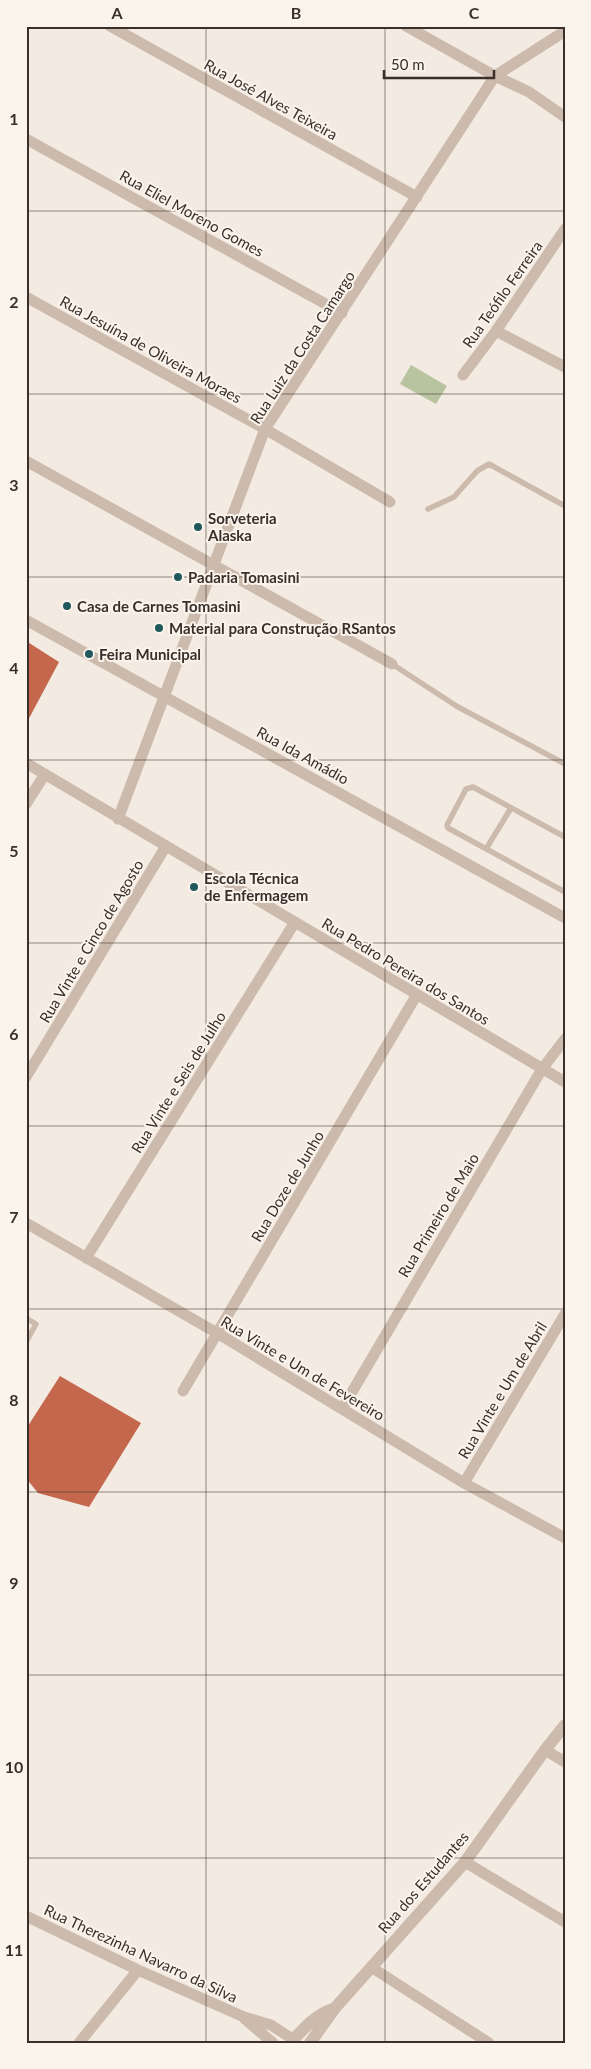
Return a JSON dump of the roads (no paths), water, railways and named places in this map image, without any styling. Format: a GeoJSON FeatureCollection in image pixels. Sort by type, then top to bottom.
{"type":"FeatureCollection","features":[{"type":"Feature","properties":{"kind":"street","name":"Rua José Alves Teixeira"},"geometry":{"type":"LineString","coordinates":[[110,26],[417,197]]}},
{"type":"Feature","properties":{"kind":"street"},"geometry":{"type":"LineString","coordinates":[[406,26],[495,76],[529,92],[565,117]]}},
{"type":"Feature","properties":{"kind":"street","name":"Rua Luiz da Costa Camargo"},"geometry":{"type":"LineString","coordinates":[[118,819],[216,565],[265,429],[495,76],[565,32]]}},
{"type":"Feature","properties":{"kind":"street","name":"Rua Eliel Moreno Gomes"},"geometry":{"type":"LineString","coordinates":[[26,139],[342,313]]}},
{"type":"Feature","properties":{"kind":"street","name":"Rua Teófilo Ferreira"},"geometry":{"type":"LineString","coordinates":[[463,375],[496,331],[565,230]]}},
{"type":"Feature","properties":{"kind":"street","name":"Rua Jesuína de Oliveira Moraes"},"geometry":{"type":"LineString","coordinates":[[26,297],[265,429],[390,502]]}},
{"type":"Feature","properties":{"kind":"street"},"geometry":{"type":"LineString","coordinates":[[496,331],[565,366]]}},
{"type":"Feature","properties":{"kind":"street"},"geometry":{"type":"LineString","coordinates":[[26,461],[392,664]]}},
{"type":"Feature","properties":{"kind":"street","name":"Rua Ida Amádio"},"geometry":{"type":"LineString","coordinates":[[26,620],[166,695],[565,918]]}},
{"type":"Feature","properties":{"kind":"street","name":"Rua Pedro Pereira dos Santos"},"geometry":{"type":"LineString","coordinates":[[26,763],[416,996],[565,1082]]}},
{"type":"Feature","properties":{"kind":"street"},"geometry":{"type":"LineString","coordinates":[[26,804],[45,774]]}},
{"type":"Feature","properties":{"kind":"street","name":"Rua Vinte e Cinco de Agosto"},"geometry":{"type":"LineString","coordinates":[[26,1077],[166,846]]}},
{"type":"Feature","properties":{"kind":"street","name":"Rua Vinte e Seis de Julho"},"geometry":{"type":"LineString","coordinates":[[86,1258],[295,922]]}},
{"type":"Feature","properties":{"kind":"street","name":"Rua Doze de Junho"},"geometry":{"type":"LineString","coordinates":[[183,1391],[416,996]]}},
{"type":"Feature","properties":{"kind":"street","name":"Rua Primeiro de Maio"},"geometry":{"type":"LineString","coordinates":[[342,1408],[542,1069],[565,1040]]}},
{"type":"Feature","properties":{"kind":"street","name":"Rua Vinte e Um de Fevereiro"},"geometry":{"type":"LineString","coordinates":[[26,1223],[217,1332],[464,1483],[565,1538]]}},
{"type":"Feature","properties":{"kind":"street","name":"Rua Vinte e Um de Abril"},"geometry":{"type":"LineString","coordinates":[[464,1483],[565,1314]]}},
{"type":"Feature","properties":{"kind":"street","name":"Rua dos Estudantes"},"geometry":{"type":"LineString","coordinates":[[310,2043],[335,2008],[465,1862],[544,1750],[565,1725]]}},
{"type":"Feature","properties":{"kind":"street"},"geometry":{"type":"LineString","coordinates":[[544,1750],[565,1762]]}},
{"type":"Feature","properties":{"kind":"street"},"geometry":{"type":"LineString","coordinates":[[465,1862],[565,1922]]}},
{"type":"Feature","properties":{"kind":"street","name":"Rua Therezinha Navarro da Silva"},"geometry":{"type":"LineString","coordinates":[[26,1916],[138,1970],[244,2017],[272,2024],[292,2041]]}},
{"type":"Feature","properties":{"kind":"street"},"geometry":{"type":"LineString","coordinates":[[371,1967],[489,2043]]}},
{"type":"Feature","properties":{"kind":"street"},"geometry":{"type":"LineString","coordinates":[[79,2043],[138,1970]]}},
{"type":"Feature","properties":{"kind":"street","name":"Rua dos Estudantes"},"geometry":{"type":"LineString","coordinates":[[292,2041],[311,2021],[335,2008]]}},
{"type":"Feature","properties":{"kind":"street","name":"Rua Therezinha Navarro da Silva"},"geometry":{"type":"LineString","coordinates":[[244,2017],[273,2043]]}},
{"type":"Feature","properties":{"kind":"lane"},"geometry":{"type":"LineString","coordinates":[[428,509],[454,497],[477,471],[489,464],[565,506]]}},
{"type":"Feature","properties":{"kind":"lane"},"geometry":{"type":"LineString","coordinates":[[392,664],[458,707],[565,764]]}},
{"type":"Feature","properties":{"kind":"lane"},"geometry":{"type":"LineString","coordinates":[[565,837],[474,787],[466,789],[448,821],[448,828],[565,892]]}},
{"type":"Feature","properties":{"kind":"lane"},"geometry":{"type":"LineString","coordinates":[[486,849],[510,808]]}},
{"type":"Feature","properties":{"kind":"lane"},"geometry":{"type":"LineString","coordinates":[[26,1318],[36,1324],[26,1342]]}},
{"type":"Feature","properties":{"kind":"place","name":"Sorveteria Alaska"},"geometry":{"type":"Point","coordinates":[198,527]}},
{"type":"Feature","properties":{"kind":"place","name":"Padaria Tomasini"},"geometry":{"type":"Point","coordinates":[178,577]}},
{"type":"Feature","properties":{"kind":"place","name":"Casa de Carnes Tomasini"},"geometry":{"type":"Point","coordinates":[67,606]}},
{"type":"Feature","properties":{"kind":"place","name":"Material para Construção RSantos"},"geometry":{"type":"Point","coordinates":[159,628]}},
{"type":"Feature","properties":{"kind":"place","name":"Feira Municipal"},"geometry":{"type":"Point","coordinates":[89,654]}},
{"type":"Feature","properties":{"kind":"place","name":"Escola Técnica de Enfermagem"},"geometry":{"type":"Point","coordinates":[194,887]}}]}
